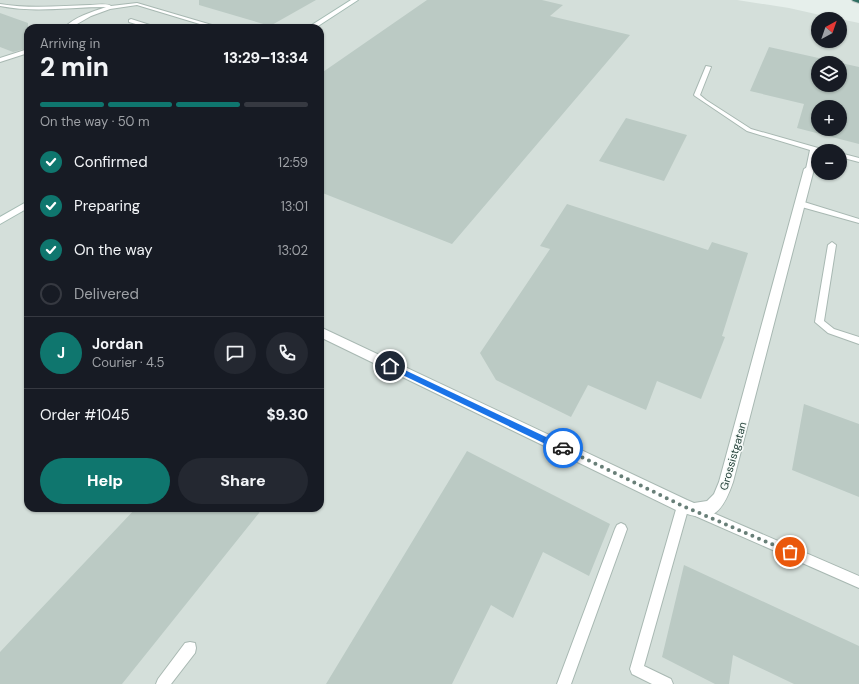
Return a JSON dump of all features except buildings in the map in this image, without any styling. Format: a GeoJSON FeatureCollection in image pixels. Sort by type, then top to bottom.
{"type":"FeatureCollection","features":[{"type":"Feature","properties":{"kind":"highway"},"geometry":{"type":"LineString","coordinates":[[855,0],[859,1]]}},
{"type":"Feature","properties":{"kind":"street"},"geometry":{"type":"LineString","coordinates":[[316,24],[355,0]]}},
{"type":"Feature","properties":{"kind":"street","name":"Grossistgatan"},"geometry":{"type":"LineString","coordinates":[[689,508],[711,508],[720,498],[726,482],[809,170]]}},
{"type":"Feature","properties":{"kind":"street"},"geometry":{"type":"LineString","coordinates":[[0,221],[24,206]]}},
{"type":"Feature","properties":{"kind":"street"},"geometry":{"type":"LineString","coordinates":[[324,334],[689,508]]}},
{"type":"Feature","properties":{"kind":"lane"},"geometry":{"type":"LineString","coordinates":[[0,6],[33,8],[87,5],[117,6],[137,4],[206,24]]}},
{"type":"Feature","properties":{"kind":"lane"},"geometry":{"type":"LineString","coordinates":[[72,24],[89,15],[117,6]]}},
{"type":"Feature","properties":{"kind":"lane"},"geometry":{"type":"LineString","coordinates":[[132,21],[141,24]]}},
{"type":"Feature","properties":{"kind":"lane"},"geometry":{"type":"LineString","coordinates":[[0,60],[24,53]]}},
{"type":"Feature","properties":{"kind":"lane"},"geometry":{"type":"LineString","coordinates":[[708,68],[697,95],[704,102],[749,130],[811,148]]}},
{"type":"Feature","properties":{"kind":"lane"},"geometry":{"type":"LineString","coordinates":[[847,157],[859,160]]}},
{"type":"Feature","properties":{"kind":"lane"},"geometry":{"type":"LineString","coordinates":[[809,170],[811,162]]}},
{"type":"Feature","properties":{"kind":"lane"},"geometry":{"type":"LineString","coordinates":[[801,204],[859,221]]}},
{"type":"Feature","properties":{"kind":"lane"},"geometry":{"type":"LineString","coordinates":[[832,245],[818,322],[831,331],[859,341]]}},
{"type":"Feature","properties":{"kind":"lane"},"geometry":{"type":"LineString","coordinates":[[666,684],[637,669],[689,508],[859,582]]}},
{"type":"Feature","properties":{"kind":"lane"},"geometry":{"type":"LineString","coordinates":[[564,684],[621,530]]}},
{"type":"Feature","properties":{"kind":"lane"},"geometry":{"type":"LineString","coordinates":[[163,684],[190,648]]}},
{"type":"Feature","properties":{"kind":"shaded area"},"geometry":{"type":"Polygon","coordinates":[[[0,0],[737,0],[811,13],[811,48],[847,48],[847,20],[859,23],[859,684],[0,684],[0,0]]]}},
{"type":"Feature","properties":{"kind":"way so far"},"geometry":{"type":"LineString","coordinates":[[563,448],[683,506],[790,552]]}},
{"type":"Feature","properties":{"kind":"route"},"geometry":{"type":"LineString","coordinates":[[390,366],[563,448]]}}]}
